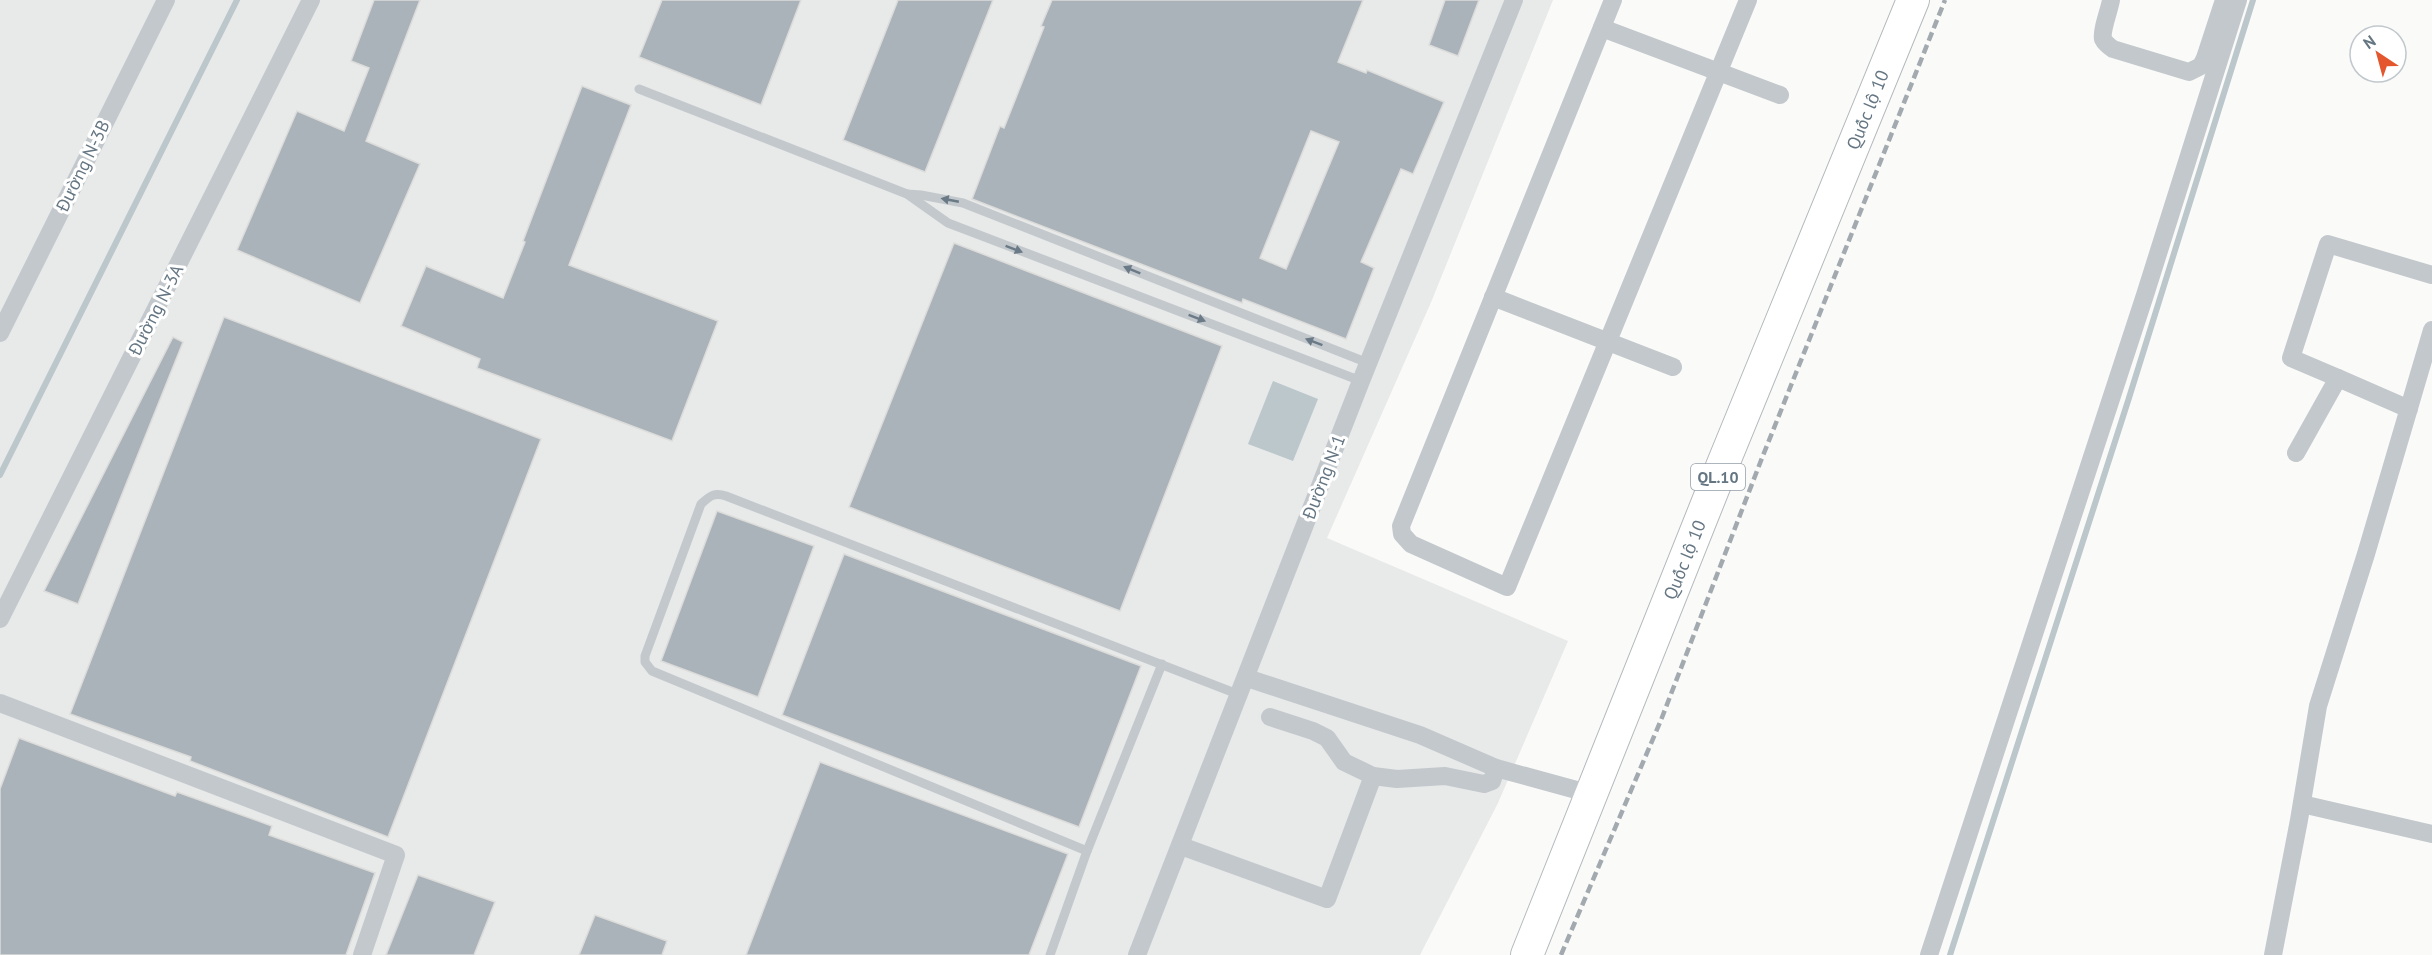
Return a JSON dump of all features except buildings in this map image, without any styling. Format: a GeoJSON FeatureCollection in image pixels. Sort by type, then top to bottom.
{"type":"FeatureCollection","features":[{"type":"Feature","properties":{"kind":"highway","name":"Quốc lộ 10"},"geometry":{"type":"LineString","coordinates":[[1527,955],[1723,464],[1913,0]]}},
{"type":"Feature","properties":{"kind":"street","name":"Đường N-3B"},"geometry":{"type":"LineString","coordinates":[[0,333],[166,0]]}},
{"type":"Feature","properties":{"kind":"street","name":"Đường N-3A"},"geometry":{"type":"LineString","coordinates":[[0,619],[311,0]]}},
{"type":"Feature","properties":{"kind":"street","name":"Đường N-1"},"geometry":{"type":"LineString","coordinates":[[1137,955],[1368,363],[1514,0]]}},
{"type":"Feature","properties":{"kind":"street"},"geometry":{"type":"LineString","coordinates":[[1613,0],[1401,531],[1405,540],[1411,544],[1507,587],[1748,0]]}},
{"type":"Feature","properties":{"kind":"street"},"geometry":{"type":"LineString","coordinates":[[2112,0],[2103,38],[2113,50],[2189,72],[2201,66],[2205,58],[2224,0]]}},
{"type":"Feature","properties":{"kind":"street"},"geometry":{"type":"LineString","coordinates":[[1929,955],[2166,229],[2238,0]]}},
{"type":"Feature","properties":{"kind":"street"},"geometry":{"type":"LineString","coordinates":[[1602,28],[1780,95]]}},
{"type":"Feature","properties":{"kind":"street"},"geometry":{"type":"LineString","coordinates":[[2409,409],[2292,358],[2328,244],[2432,275]]}},
{"type":"Feature","properties":{"kind":"street"},"geometry":{"type":"LineString","coordinates":[[1493,297],[1673,367]]}},
{"type":"Feature","properties":{"kind":"street"},"geometry":{"type":"LineString","coordinates":[[2273,955],[2318,706],[2432,330]]}},
{"type":"Feature","properties":{"kind":"street"},"geometry":{"type":"LineString","coordinates":[[2296,453],[2338,378]]}},
{"type":"Feature","properties":{"kind":"street"},"geometry":{"type":"LineString","coordinates":[[1247,678],[1420,735],[1496,768],[1591,794]]}},
{"type":"Feature","properties":{"kind":"street"},"geometry":{"type":"LineString","coordinates":[[0,703],[396,855],[362,955]]}},
{"type":"Feature","properties":{"kind":"street"},"geometry":{"type":"LineString","coordinates":[[1270,717],[1327,738],[1344,762],[1373,776],[1397,779],[1445,776],[1484,784],[1492,781],[1496,768]]}},
{"type":"Feature","properties":{"kind":"street"},"geometry":{"type":"LineString","coordinates":[[1181,846],[1327,899],[1373,776]]}},
{"type":"Feature","properties":{"kind":"street"},"geometry":{"type":"LineString","coordinates":[[2302,804],[2432,834]]}},
{"type":"Feature","properties":{"kind":"lane"},"geometry":{"type":"LineString","coordinates":[[639,89],[907,195],[948,223],[1361,381]]}},
{"type":"Feature","properties":{"kind":"lane"},"geometry":{"type":"LineString","coordinates":[[907,195],[921,195],[963,203],[1368,363]]}},
{"type":"Feature","properties":{"kind":"lane"},"geometry":{"type":"LineString","coordinates":[[1087,851],[652,671],[645,662],[645,656],[701,504],[710,495],[718,493],[1240,695]]}},
{"type":"Feature","properties":{"kind":"lane"},"geometry":{"type":"LineString","coordinates":[[1050,955],[1087,851],[1162,664]]}},
{"type":"Feature","properties":{"kind":"shaded area"},"geometry":{"type":"Polygon","coordinates":[[[0,0],[1553,0],[1432,300],[1327,538],[1568,641],[1498,803],[1420,955],[0,955],[0,0]]]}},
{"type":"Feature","properties":{"kind":"shaded area"},"geometry":{"type":"Polygon","coordinates":[[[1273,381],[1318,399],[1293,461],[1248,444],[1273,381]]]}},
{"type":"Feature","properties":{"kind":"waterway"},"geometry":{"type":"LineString","coordinates":[[0,475],[237,0]]}},
{"type":"Feature","properties":{"kind":"waterway"},"geometry":{"type":"LineString","coordinates":[[1950,955],[2128,401],[2253,0]]}},
{"type":"Feature","properties":{"kind":"railway"},"geometry":{"type":"LineString","coordinates":[[1561,955],[1661,720],[1762,458],[1945,0]]}}]}
